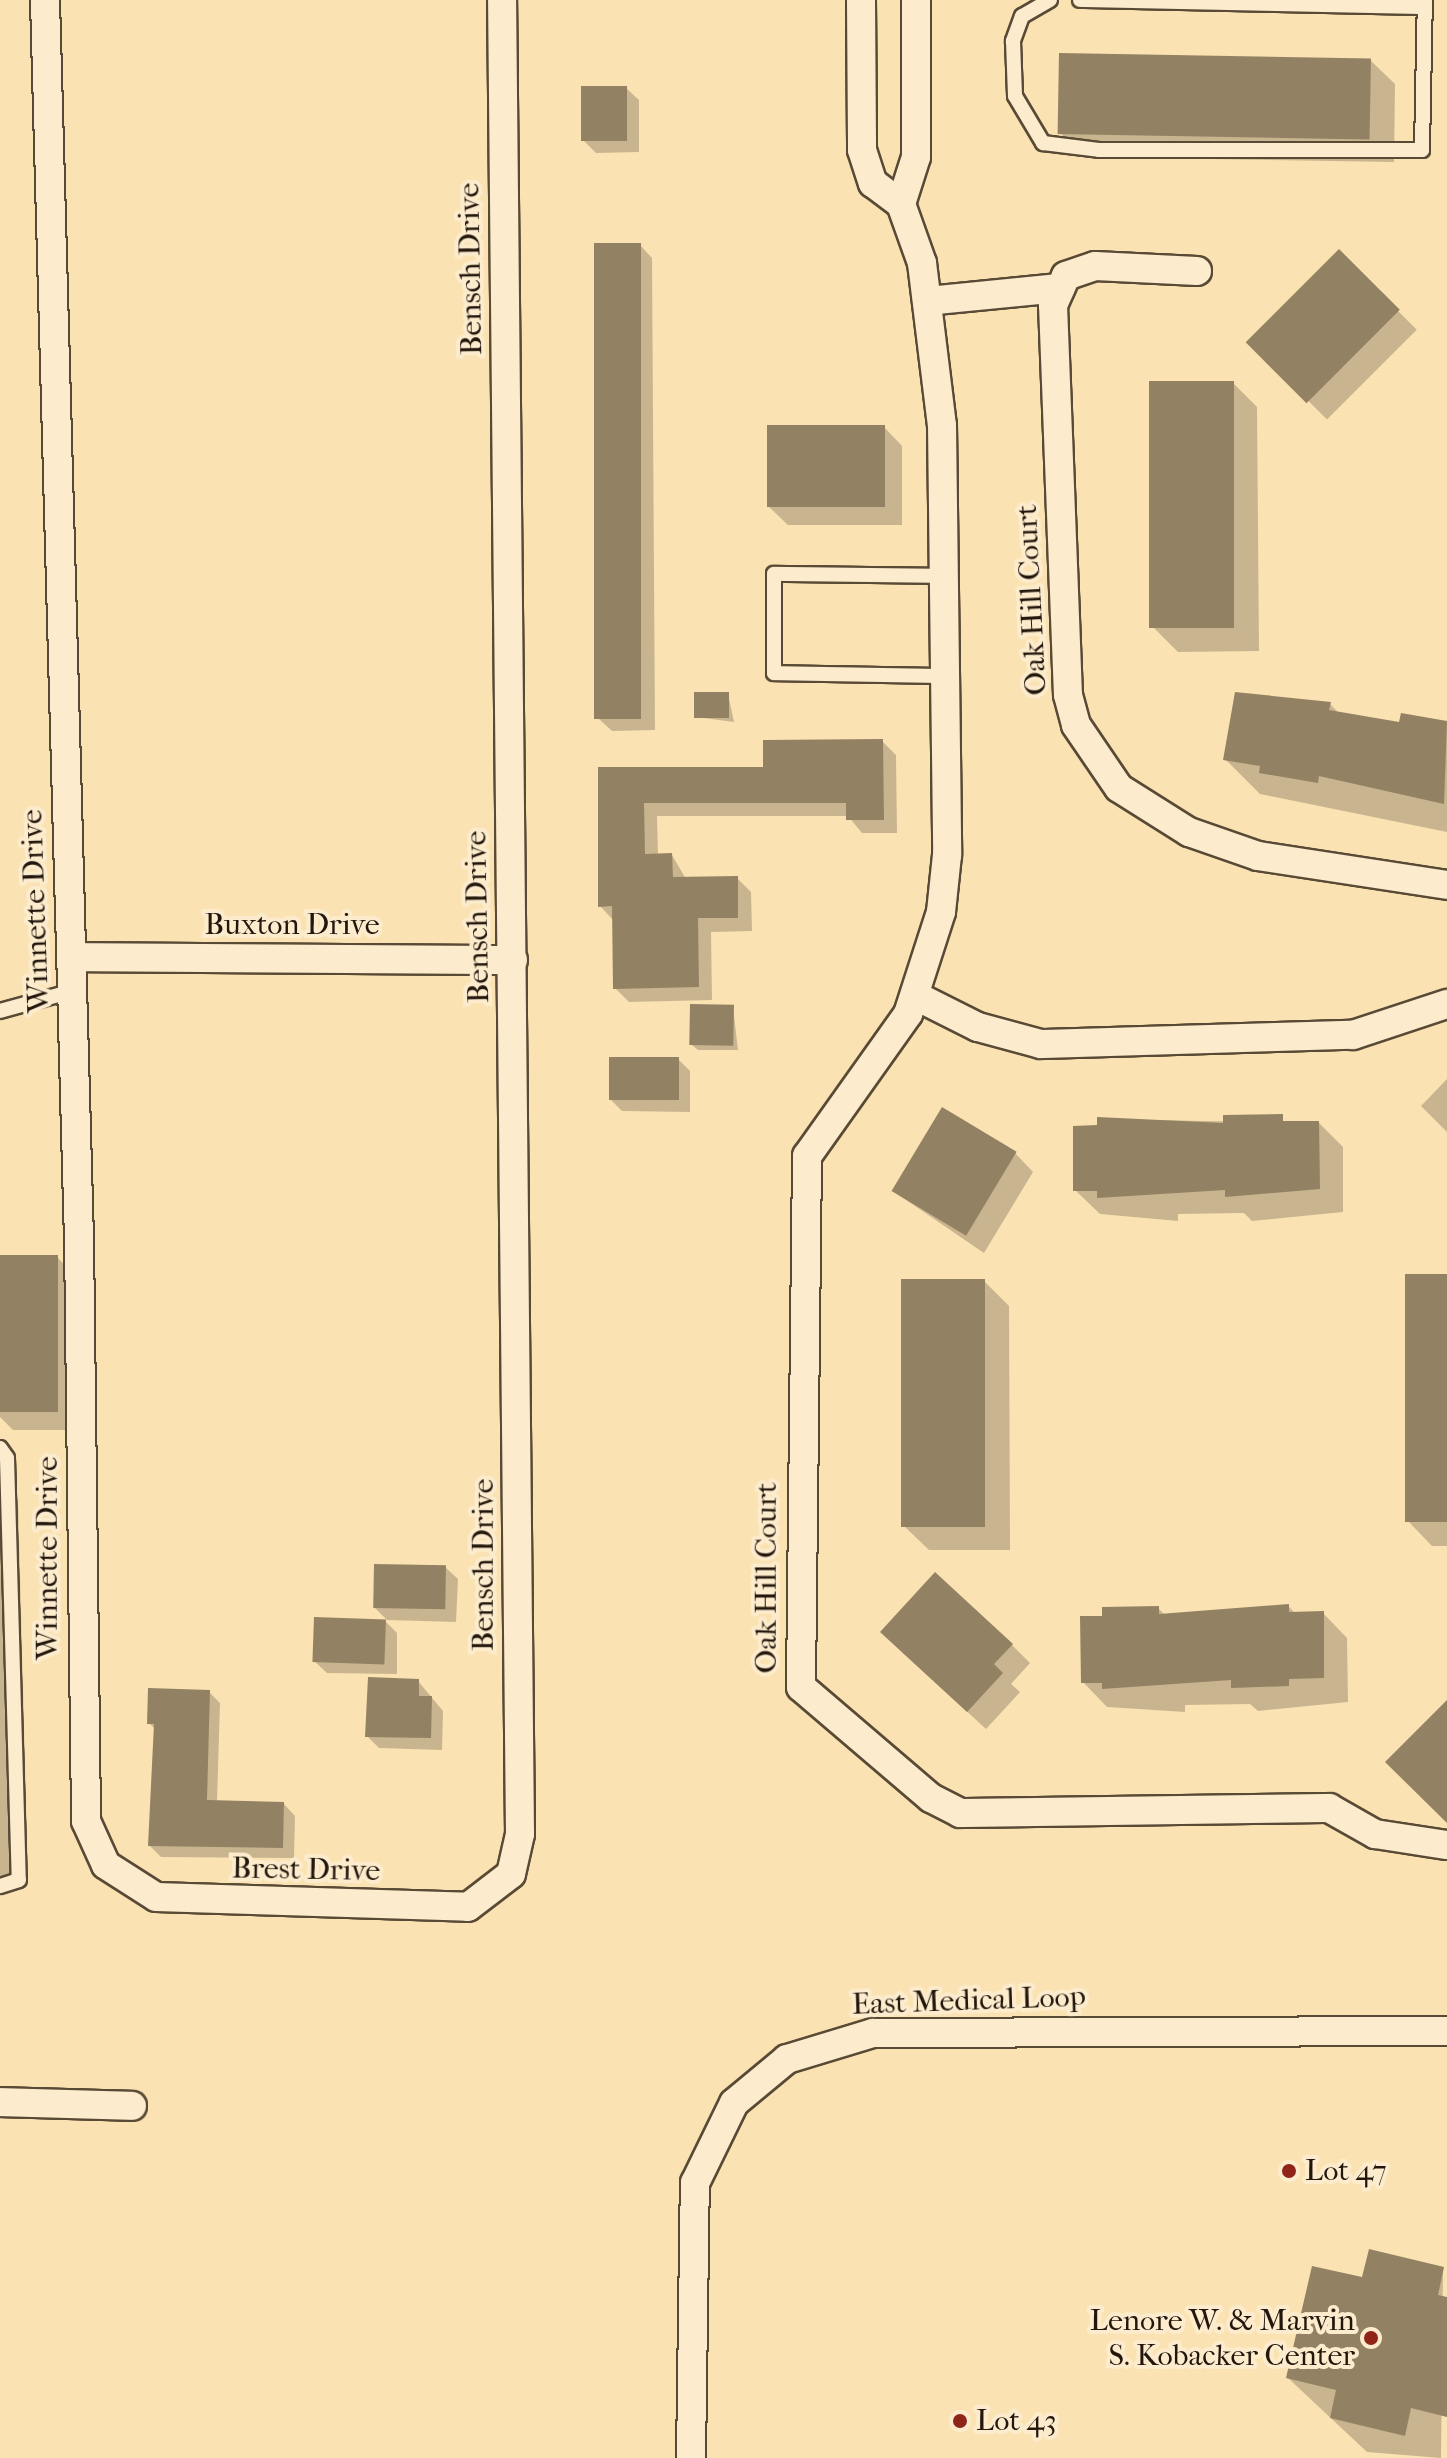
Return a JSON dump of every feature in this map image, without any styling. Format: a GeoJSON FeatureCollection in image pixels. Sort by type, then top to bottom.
{"type":"FeatureCollection","features":[{"type":"Feature","properties":{"kind":"street","name":"Winnette Drive"},"geometry":{"type":"LineString","coordinates":[[45,0],[73,991],[86,1821]]}},
{"type":"Feature","properties":{"kind":"street","name":"Bensch Drive"},"geometry":{"type":"LineString","coordinates":[[502,0],[520,1834]]}},
{"type":"Feature","properties":{"kind":"street"},"geometry":{"type":"LineString","coordinates":[[861,0],[862,150],[873,183],[901,204],[916,157],[916,0]]}},
{"type":"Feature","properties":{"kind":"street","name":"Oak Hill Court"},"geometry":{"type":"LineString","coordinates":[[901,204],[927,301],[942,425],[948,676],[946,869],[941,912],[916,996],[807,1156],[801,1687],[931,1798],[960,1813],[1329,1808],[1375,1834],[1447,1845]]}},
{"type":"Feature","properties":{"kind":"street"},"geometry":{"type":"LineString","coordinates":[[927,301],[1060,288],[1066,276],[1095,266],[1197,271]]}},
{"type":"Feature","properties":{"kind":"street","name":"Oak Hill Court"},"geometry":{"type":"LineString","coordinates":[[1060,288],[1053,305],[1068,695],[1099,765],[1152,811],[1258,856],[1447,885]]}},
{"type":"Feature","properties":{"kind":"street","name":"Buxton Drive"},"geometry":{"type":"LineString","coordinates":[[72,957],[513,960]]}},
{"type":"Feature","properties":{"kind":"street"},"geometry":{"type":"LineString","coordinates":[[916,996],[978,1027],[1041,1044],[1353,1035],[1447,1004]]}},
{"type":"Feature","properties":{"kind":"street","name":"Brest Drive"},"geometry":{"type":"LineString","coordinates":[[86,1821],[93,1846],[125,1884],[188,1901],[468,1907],[511,1874],[520,1834]]}},
{"type":"Feature","properties":{"kind":"street","name":"East Medical Loop"},"geometry":{"type":"LineString","coordinates":[[691,2458],[690,2229],[698,2168],[734,2103],[787,2059],[873,2033],[1447,2031]]}},
{"type":"Feature","properties":{"kind":"street"},"geometry":{"type":"LineString","coordinates":[[0,2102],[132,2106]]}},
{"type":"Feature","properties":{"kind":"lane"},"geometry":{"type":"LineString","coordinates":[[1050,0],[1022,16],[1013,41],[1015,96],[1043,143],[1099,150],[1422,150],[1425,4],[1080,0]]}},
{"type":"Feature","properties":{"kind":"lane"},"geometry":{"type":"LineString","coordinates":[[947,576],[774,574],[774,673],[948,676]]}},
{"type":"Feature","properties":{"kind":"lane"},"geometry":{"type":"LineString","coordinates":[[0,1011],[73,991]]}},
{"type":"Feature","properties":{"kind":"lane"},"geometry":{"type":"LineString","coordinates":[[0,1448],[7,1458],[19,1880],[0,1886]]}},
{"type":"Feature","properties":{"kind":"building"},"geometry":{"type":"Polygon","coordinates":[[[1059,53],[1371,58],[1370,139],[1058,134],[1059,53]]]}},
{"type":"Feature","properties":{"kind":"building"},"geometry":{"type":"Polygon","coordinates":[[[581,86],[627,86],[627,141],[581,141],[581,86]]]}},
{"type":"Feature","properties":{"kind":"building"},"geometry":{"type":"Polygon","coordinates":[[[594,243],[641,243],[641,719],[594,719],[594,243]]]}},
{"type":"Feature","properties":{"kind":"building"},"geometry":{"type":"Polygon","coordinates":[[[1339,249],[1400,310],[1306,403],[1246,342],[1339,249]]]}},
{"type":"Feature","properties":{"kind":"building"},"geometry":{"type":"Polygon","coordinates":[[[1149,381],[1234,381],[1234,628],[1149,628],[1149,381]]]}},
{"type":"Feature","properties":{"kind":"building"},"geometry":{"type":"Polygon","coordinates":[[[767,425],[885,425],[885,507],[767,507],[767,425]]]}},
{"type":"Feature","properties":{"kind":"building"},"geometry":{"type":"Polygon","coordinates":[[[694,692],[729,692],[729,718],[694,718],[694,692]]]}},
{"type":"Feature","properties":{"kind":"building"},"geometry":{"type":"Polygon","coordinates":[[[1235,692],[1331,702],[1329,710],[1399,722],[1401,713],[1447,721],[1444,804],[1319,776],[1318,783],[1259,773],[1260,766],[1223,760],[1235,692]]]}},
{"type":"Feature","properties":{"kind":"building"},"geometry":{"type":"Polygon","coordinates":[[[883,739],[884,820],[846,820],[846,803],[644,803],[645,854],[672,853],[673,877],[738,876],[738,918],[698,918],[699,987],[613,989],[612,906],[598,907],[598,767],[763,767],[763,740],[883,739]]]}},
{"type":"Feature","properties":{"kind":"building"},"geometry":{"type":"Polygon","coordinates":[[[690,1004],[734,1005],[733,1046],[689,1045],[690,1004]]]}},
{"type":"Feature","properties":{"kind":"building"},"geometry":{"type":"Polygon","coordinates":[[[609,1057],[679,1057],[679,1100],[609,1100],[609,1057]]]}},
{"type":"Feature","properties":{"kind":"building"},"geometry":{"type":"Polygon","coordinates":[[[942,1107],[1017,1152],[966,1236],[892,1191],[942,1107]]]}},
{"type":"Feature","properties":{"kind":"building"},"geometry":{"type":"Polygon","coordinates":[[[1283,1114],[1283,1121],[1319,1121],[1320,1189],[1225,1197],[1225,1190],[1097,1198],[1097,1191],[1073,1191],[1073,1126],[1097,1125],[1097,1117],[1223,1123],[1223,1115],[1283,1114]]]}},
{"type":"Feature","properties":{"kind":"building"},"geometry":{"type":"Polygon","coordinates":[[[0,1255],[58,1255],[58,1412],[0,1412],[0,1255]]]}},
{"type":"Feature","properties":{"kind":"building"},"geometry":{"type":"Polygon","coordinates":[[[1405,1274],[1447,1274],[1447,1522],[1405,1522],[1405,1274]]]}},
{"type":"Feature","properties":{"kind":"building"},"geometry":{"type":"Polygon","coordinates":[[[901,1279],[985,1279],[985,1527],[901,1527],[901,1279]]]}},
{"type":"Feature","properties":{"kind":"building"},"geometry":{"type":"Polygon","coordinates":[[[374,1564],[446,1565],[445,1609],[373,1608],[374,1564]]]}},
{"type":"Feature","properties":{"kind":"building"},"geometry":{"type":"Polygon","coordinates":[[[935,1572],[1013,1644],[994,1664],[1003,1673],[967,1712],[880,1632],[935,1572]]]}},
{"type":"Feature","properties":{"kind":"building"},"geometry":{"type":"Polygon","coordinates":[[[1289,1604],[1289,1612],[1324,1611],[1324,1678],[1289,1679],[1289,1686],[1231,1688],[1231,1680],[1102,1689],[1102,1683],[1081,1683],[1080,1616],[1102,1616],[1102,1607],[1159,1606],[1159,1614],[1289,1604]]]}},
{"type":"Feature","properties":{"kind":"building"},"geometry":{"type":"Polygon","coordinates":[[[314,1617],[386,1620],[384,1664],[312,1662],[314,1617]]]}},
{"type":"Feature","properties":{"kind":"building"},"geometry":{"type":"Polygon","coordinates":[[[368,1677],[419,1679],[419,1696],[432,1696],[431,1738],[365,1737],[368,1677]]]}},
{"type":"Feature","properties":{"kind":"building"},"geometry":{"type":"Polygon","coordinates":[[[148,1688],[210,1690],[207,1800],[284,1802],[283,1848],[148,1846],[154,1724],[147,1724],[148,1688]]]}},
{"type":"Feature","properties":{"kind":"building"},"geometry":{"type":"Polygon","coordinates":[[[1447,1700],[1447,1823],[1385,1762],[1447,1700]]]}},
{"type":"Feature","properties":{"kind":"building","name":"Lenore W. & Marvin S. Kobacker Center"},"geometry":{"type":"Polygon","coordinates":[[[1369,2249],[1444,2267],[1438,2295],[1447,2297],[1447,2417],[1411,2408],[1405,2436],[1330,2418],[1336,2390],[1286,2378],[1312,2266],[1362,2277],[1369,2249]]]}},
{"type":"Feature","properties":{"kind":"place","name":"Lot 47"},"geometry":{"type":"Point","coordinates":[1289,2171]}},
{"type":"Feature","properties":{"kind":"place","name":"Lenore W. & Marvin S. Kobacker Center"},"geometry":{"type":"Point","coordinates":[1371,2338]}},
{"type":"Feature","properties":{"kind":"place","name":"Lot 43"},"geometry":{"type":"Point","coordinates":[960,2421]}}]}
